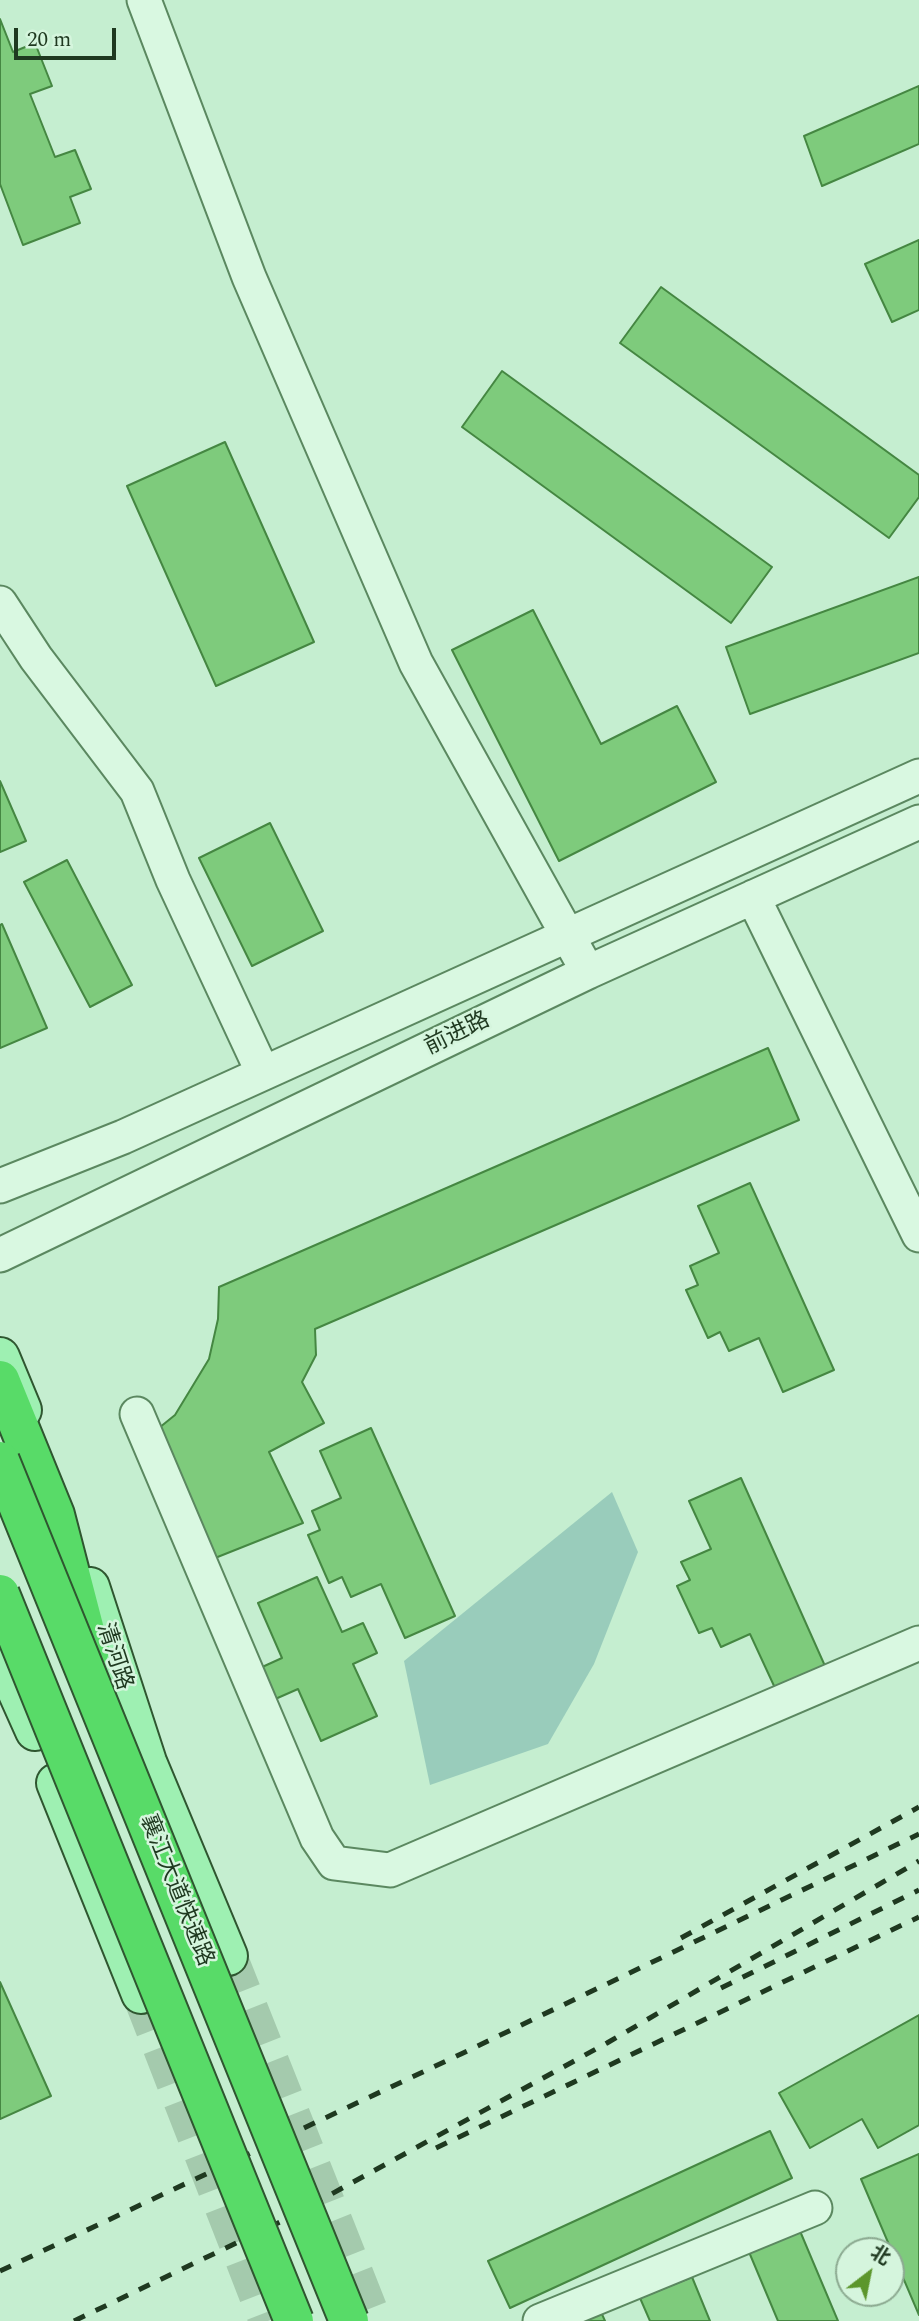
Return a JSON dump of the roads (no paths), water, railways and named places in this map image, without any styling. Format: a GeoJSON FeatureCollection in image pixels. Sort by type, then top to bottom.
{"type":"FeatureCollection","features":[{"type":"Feature","properties":{"kind":"highway"},"geometry":{"type":"LineString","coordinates":[[0,1380],[55,1515],[114,1741]]}},
{"type":"Feature","properties":{"kind":"highway","name":"襄江大道快速路"},"geometry":{"type":"LineString","coordinates":[[0,1461],[349,2321]]}},
{"type":"Feature","properties":{"kind":"highway"},"geometry":{"type":"LineString","coordinates":[[0,1594],[294,2321]]}},
{"type":"Feature","properties":{"kind":"main road","name":"清河路"},"geometry":{"type":"LineString","coordinates":[[0,1357],[68,1518],[147,1762],[228,1956]]}},
{"type":"Feature","properties":{"kind":"main road"},"geometry":{"type":"LineString","coordinates":[[0,1653],[17,1686],[141,1994]]}},
{"type":"Feature","properties":{"kind":"street"},"geometry":{"type":"LineString","coordinates":[[144,0],[249,277],[416,663],[588,972]]}},
{"type":"Feature","properties":{"kind":"street"},"geometry":{"type":"LineString","coordinates":[[0,603],[36,658],[137,791],[173,880],[263,1073]]}},
{"type":"Feature","properties":{"kind":"street","name":"前进路"},"geometry":{"type":"LineString","coordinates":[[0,1186],[123,1137],[919,776]]}},
{"type":"Feature","properties":{"kind":"street","name":"前进路"},"geometry":{"type":"LineString","coordinates":[[0,1255],[588,972],[919,822]]}},
{"type":"Feature","properties":{"kind":"street"},"geometry":{"type":"LineString","coordinates":[[753,897],[919,1235]]}},
{"type":"Feature","properties":{"kind":"street"},"geometry":{"type":"LineString","coordinates":[[137,1414],[317,1839],[334,1863],[390,1870],[919,1643]]}},
{"type":"Feature","properties":{"kind":"street"},"geometry":{"type":"LineString","coordinates":[[540,2321],[815,2208]]}},
{"type":"Feature","properties":{"kind":"tunnel"},"geometry":{"type":"LineString","coordinates":[[228,1956],[373,2321]]}},
{"type":"Feature","properties":{"kind":"tunnel"},"geometry":{"type":"LineString","coordinates":[[141,1994],[268,2321]]}},
{"type":"Feature","properties":{"kind":"railway"},"geometry":{"type":"LineString","coordinates":[[681,1938],[919,1807]]}},
{"type":"Feature","properties":{"kind":"railway"},"geometry":{"type":"LineString","coordinates":[[0,2271],[919,1834]]}},
{"type":"Feature","properties":{"kind":"railway"},"geometry":{"type":"LineString","coordinates":[[74,2321],[284,2220],[607,2043],[919,1861]]}},
{"type":"Feature","properties":{"kind":"railway"},"geometry":{"type":"LineString","coordinates":[[721,1988],[919,1890]]}},
{"type":"Feature","properties":{"kind":"railway"},"geometry":{"type":"LineString","coordinates":[[436,2148],[919,1917]]}}]}
